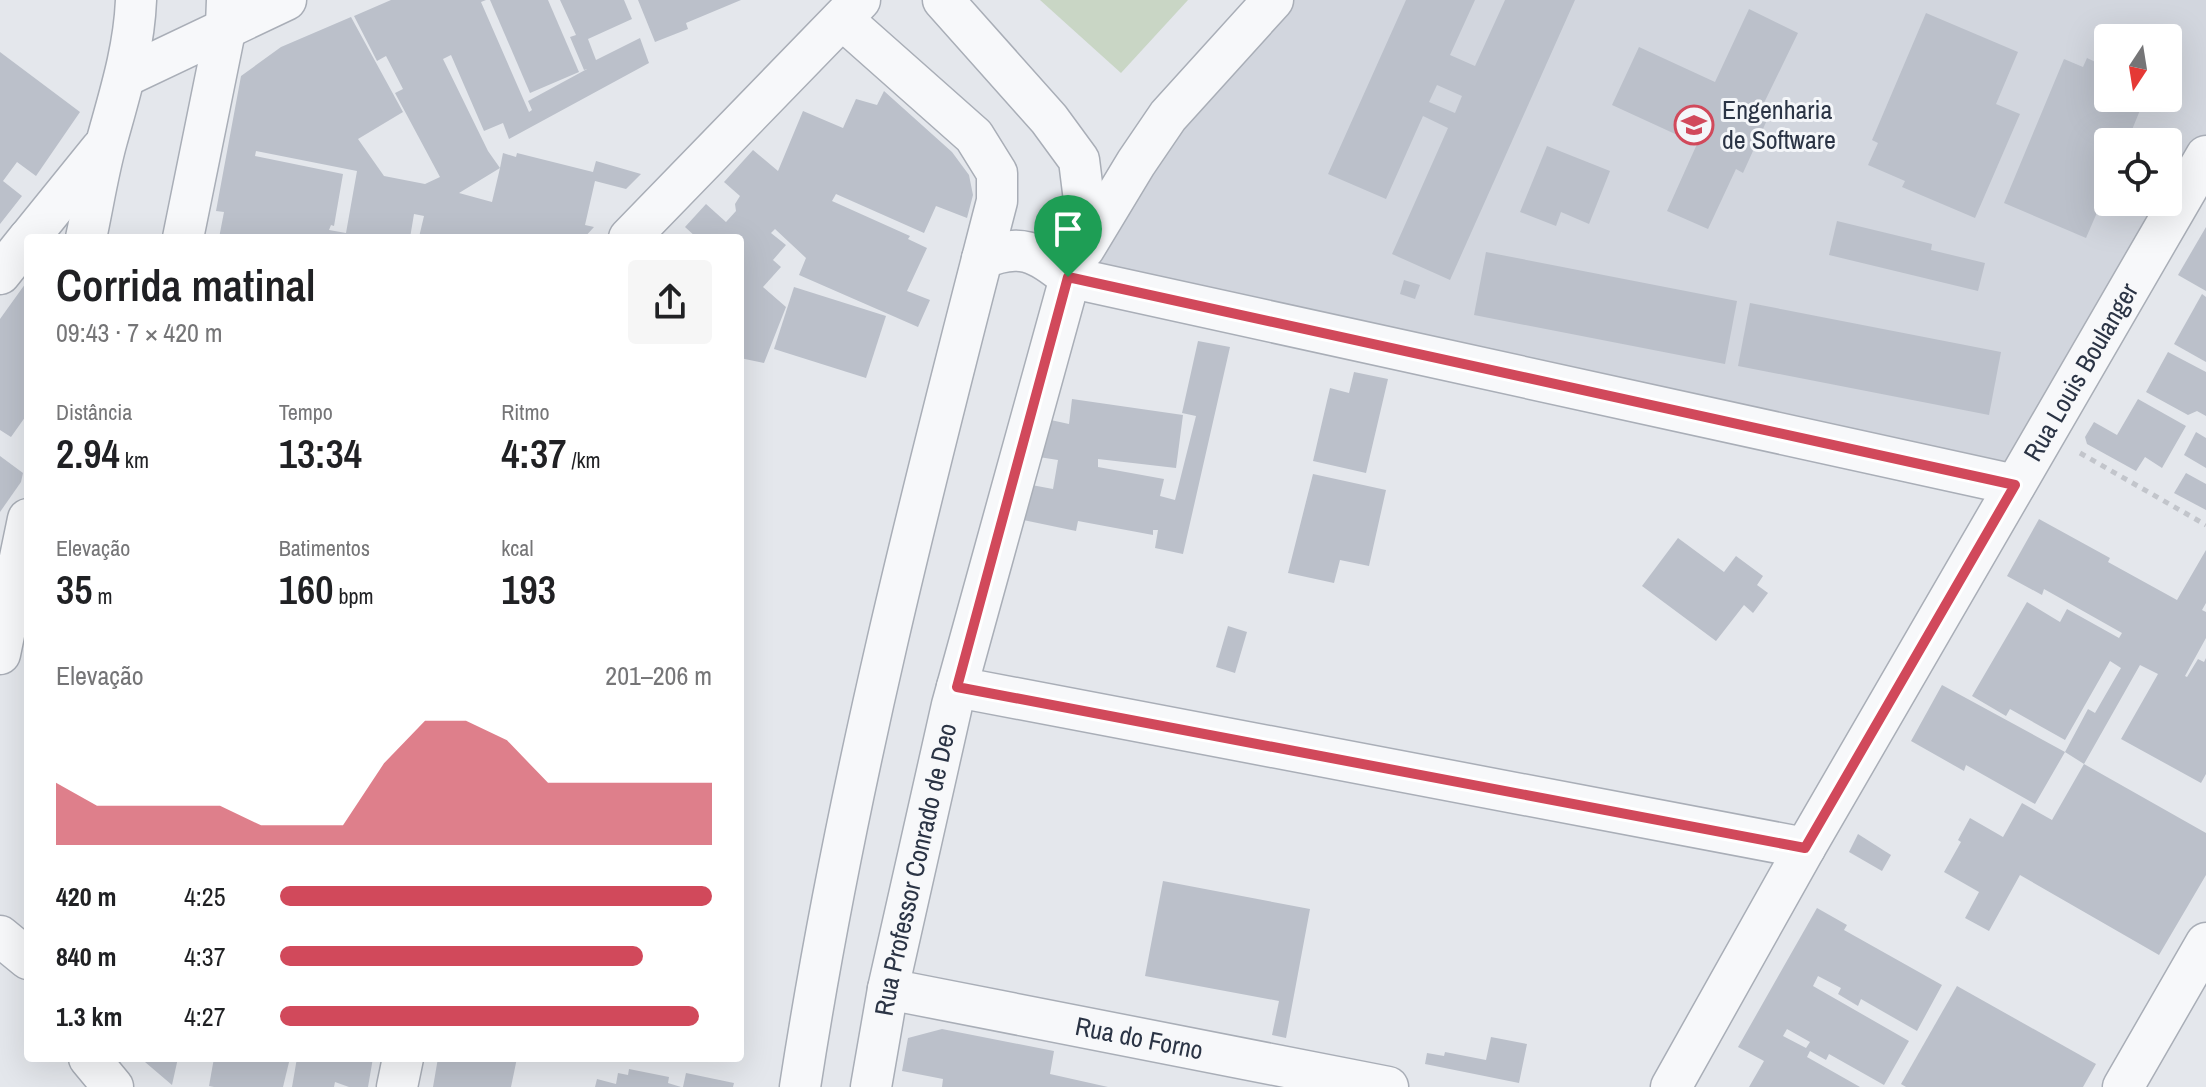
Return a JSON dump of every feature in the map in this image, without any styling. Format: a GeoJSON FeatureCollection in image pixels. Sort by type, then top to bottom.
{"type":"FeatureCollection","features":[{"type":"Feature","properties":{"kind":"street"},"geometry":{"type":"LineString","coordinates":[[87,234],[106,143],[126,76],[134,34],[136,0]]}},
{"type":"Feature","properties":{"kind":"street"},"geometry":{"type":"LineString","coordinates":[[126,76],[226,13],[286,0]]}},
{"type":"Feature","properties":{"kind":"street","name":"Rua Professor Conrado de Deo"},"geometry":{"type":"LineString","coordinates":[[871,1087],[888,989],[957,687],[1079,245],[1084,200],[1079,160],[1049,119],[943,0]]}},
{"type":"Feature","properties":{"kind":"street"},"geometry":{"type":"LineString","coordinates":[[1068,277],[1168,116],[1273,0]]}},
{"type":"Feature","properties":{"kind":"street"},"geometry":{"type":"LineString","coordinates":[[633,234],[851,10],[974,136],[997,173],[997,201],[877,682],[816,983],[800,1087]]}},
{"type":"Feature","properties":{"kind":"street"},"geometry":{"type":"LineString","coordinates":[[184,234],[226,13]]}},
{"type":"Feature","properties":{"kind":"street"},"geometry":{"type":"LineString","coordinates":[[31,234],[106,143]]}},
{"type":"Feature","properties":{"kind":"street","name":"Rua Louis Boulanger"},"geometry":{"type":"LineString","coordinates":[[1671,1087],[1805,848],[2206,156]]}},
{"type":"Feature","properties":{"kind":"street"},"geometry":{"type":"LineString","coordinates":[[0,274],[24,243]]}},
{"type":"Feature","properties":{"kind":"street"},"geometry":{"type":"LineString","coordinates":[[982,259],[1004,249],[1020,250],[1047,260],[1068,277],[2015,485]]}},
{"type":"Feature","properties":{"kind":"street"},"geometry":{"type":"LineString","coordinates":[[0,654],[24,538]]}},
{"type":"Feature","properties":{"kind":"street"},"geometry":{"type":"LineString","coordinates":[[957,687],[1805,848]]}},
{"type":"Feature","properties":{"kind":"street"},"geometry":{"type":"LineString","coordinates":[[0,936],[24,956]]}},
{"type":"Feature","properties":{"kind":"street"},"geometry":{"type":"LineString","coordinates":[[2123,1087],[2206,943]]}},
{"type":"Feature","properties":{"kind":"street","name":"Rua do Forno"},"geometry":{"type":"LineString","coordinates":[[888,989],[1388,1087]]}},
{"type":"Feature","properties":{"kind":"street"},"geometry":{"type":"LineString","coordinates":[[92,1062],[113,1087]]}},
{"type":"Feature","properties":{"kind":"street"},"geometry":{"type":"LineString","coordinates":[[397,1087],[402,1062]]}},
{"type":"Feature","properties":{"kind":"path"},"geometry":{"type":"LineString","coordinates":[[2044,433],[2206,525]]}},
{"type":"Feature","properties":{"kind":"shaded area"},"geometry":{"type":"Polygon","coordinates":[[[1270,0],[2206,0],[2206,157],[2182,198],[2182,128],[2094,128],[2094,216],[2172,216],[2015,485],[1068,277],[1270,0]]]}},
{"type":"Feature","properties":{"kind":"green space"},"geometry":{"type":"Polygon","coordinates":[[[1040,0],[1188,0],[1121,73],[1040,0]]]}},
{"type":"Feature","properties":{"kind":"building"},"geometry":{"type":"Polygon","coordinates":[[[391,0],[486,0],[481,2],[529,112],[532,110],[528,101],[587,69],[584,70],[570,37],[576,35],[560,0],[624,0],[632,19],[588,39],[596,60],[640,38],[649,63],[509,139],[503,123],[484,131],[451,55],[443,59],[488,151],[500,168],[503,153],[516,157],[517,153],[593,172],[596,161],[641,174],[626,189],[595,181],[585,225],[594,227],[588,234],[420,234],[424,216],[414,214],[411,234],[220,234],[224,212],[216,211],[241,76],[281,47],[351,17],[403,112],[358,139],[384,176],[425,184],[440,177],[395,93],[403,89],[386,56],[377,61],[354,16],[391,0]],[[256,151],[255,156],[343,174],[334,226],[331,225],[329,230],[346,233],[357,171],[256,151]],[[500,168],[459,193],[492,202],[500,168]]]}},
{"type":"Feature","properties":{"kind":"building"},"geometry":{"type":"Polygon","coordinates":[[[490,0],[548,0],[579,72],[530,93],[490,0]]]}},
{"type":"Feature","properties":{"kind":"building"},"geometry":{"type":"Polygon","coordinates":[[[638,0],[741,0],[686,23],[688,29],[655,42],[638,0]]]}},
{"type":"Feature","properties":{"kind":"building"},"geometry":{"type":"Polygon","coordinates":[[[1406,0],[1475,0],[1450,55],[1475,66],[1505,0],[1575,0],[1450,280],[1392,254],[1448,128],[1423,116],[1386,199],[1328,174],[1406,0]],[[1437,85],[1429,102],[1455,113],[1462,96],[1437,85]]]}},
{"type":"Feature","properties":{"kind":"building"},"geometry":{"type":"Polygon","coordinates":[[[1749,9],[1798,33],[1763,105],[1772,109],[1743,173],[1736,169],[1708,229],[1667,211],[1697,144],[1612,105],[1639,47],[1715,82],[1749,9]]]}},
{"type":"Feature","properties":{"kind":"building"},"geometry":{"type":"Polygon","coordinates":[[[1926,13],[2018,52],[1996,104],[2020,114],[1975,218],[1902,187],[1905,181],[1868,165],[1878,143],[1872,140],[1926,13]]]}},
{"type":"Feature","properties":{"kind":"building"},"geometry":{"type":"Polygon","coordinates":[[[0,52],[80,112],[36,176],[17,162],[3,181],[22,196],[0,224],[0,52]]]}},
{"type":"Feature","properties":{"kind":"building"},"geometry":{"type":"Polygon","coordinates":[[[2087,58],[2094,61],[2094,112],[2139,112],[2133,128],[2094,128],[2095,216],[2086,238],[2004,203],[2064,59],[2083,67],[2087,58]]]}},
{"type":"Feature","properties":{"kind":"building"},"geometry":{"type":"Polygon","coordinates":[[[884,91],[952,152],[969,175],[973,195],[967,218],[936,206],[924,233],[836,194],[832,201],[910,236],[908,239],[927,248],[907,291],[930,300],[918,327],[799,275],[806,258],[775,229],[771,233],[786,245],[773,260],[781,267],[763,287],[786,307],[764,363],[744,359],[744,234],[693,234],[685,227],[706,204],[726,222],[736,211],[735,204],[740,196],[724,182],[753,150],[778,171],[803,111],[843,128],[856,99],[877,105],[884,91]]]}},
{"type":"Feature","properties":{"kind":"building"},"geometry":{"type":"Polygon","coordinates":[[[1547,146],[1610,171],[1589,224],[1561,212],[1556,226],[1520,212],[1547,146]]]}},
{"type":"Feature","properties":{"kind":"building"},"geometry":{"type":"Polygon","coordinates":[[[1837,221],[1932,244],[1931,250],[1985,263],[1978,291],[1829,255],[1837,221]]]}},
{"type":"Feature","properties":{"kind":"building"},"geometry":{"type":"Polygon","coordinates":[[[2206,227],[2206,291],[2178,275],[2206,227]]]}},
{"type":"Feature","properties":{"kind":"building"},"geometry":{"type":"Polygon","coordinates":[[[1486,252],[1737,301],[1725,364],[1474,315],[1486,252]]]}},
{"type":"Feature","properties":{"kind":"building"},"geometry":{"type":"Polygon","coordinates":[[[1404,280],[1420,285],[1415,299],[1400,294],[1404,280]]]}},
{"type":"Feature","properties":{"kind":"building"},"geometry":{"type":"Polygon","coordinates":[[[24,286],[24,419],[11,437],[0,430],[0,319],[24,286]]]}},
{"type":"Feature","properties":{"kind":"building"},"geometry":{"type":"Polygon","coordinates":[[[794,287],[886,316],[866,378],[774,349],[794,287]]]}},
{"type":"Feature","properties":{"kind":"building"},"geometry":{"type":"Polygon","coordinates":[[[2202,294],[2206,297],[2206,362],[2174,344],[2202,294]]]}},
{"type":"Feature","properties":{"kind":"building"},"geometry":{"type":"Polygon","coordinates":[[[1750,303],[2001,352],[1989,415],[1738,366],[1750,303]]]}},
{"type":"Feature","properties":{"kind":"building"},"geometry":{"type":"Polygon","coordinates":[[[1198,341],[1230,347],[1183,554],[1155,548],[1158,530],[1153,530],[1153,535],[1078,521],[1076,531],[1014,518],[1021,483],[1053,489],[1058,460],[1026,455],[1037,417],[1069,424],[1072,399],[1183,415],[1176,468],[1098,459],[1098,467],[1164,479],[1160,496],[1175,500],[1196,416],[1182,413],[1198,341]]]}},
{"type":"Feature","properties":{"kind":"building"},"geometry":{"type":"Polygon","coordinates":[[[2168,352],[2206,372],[2206,416],[2197,411],[2188,415],[2146,392],[2168,352]]]}},
{"type":"Feature","properties":{"kind":"building"},"geometry":{"type":"Polygon","coordinates":[[[1354,372],[1388,379],[1366,473],[1313,461],[1330,388],[1349,393],[1354,372]]]}},
{"type":"Feature","properties":{"kind":"building"},"geometry":{"type":"Polygon","coordinates":[[[2138,399],[2186,426],[2162,468],[2145,457],[2136,471],[2087,444],[2085,437],[2094,422],[2117,435],[2138,399]]]}},
{"type":"Feature","properties":{"kind":"building"},"geometry":{"type":"Polygon","coordinates":[[[2196,432],[2206,438],[2206,468],[2184,455],[2196,432]]]}},
{"type":"Feature","properties":{"kind":"building"},"geometry":{"type":"Polygon","coordinates":[[[0,456],[23,473],[21,482],[0,512],[0,456]]]}},
{"type":"Feature","properties":{"kind":"building"},"geometry":{"type":"Polygon","coordinates":[[[2186,473],[2206,484],[2206,510],[2174,493],[2186,473]]]}},
{"type":"Feature","properties":{"kind":"building"},"geometry":{"type":"Polygon","coordinates":[[[1313,474],[1386,490],[1369,566],[1340,560],[1334,583],[1288,573],[1313,474]]]}},
{"type":"Feature","properties":{"kind":"building"},"geometry":{"type":"Polygon","coordinates":[[[2039,519],[2177,600],[2206,550],[2206,603],[2202,610],[2206,612],[2206,638],[2185,676],[2198,659],[2204,662],[2206,658],[2206,774],[2201,783],[2121,739],[2158,674],[2140,665],[2084,764],[2065,752],[2088,709],[2095,713],[2121,668],[2110,661],[2065,740],[2010,709],[2006,716],[1972,696],[2027,602],[2060,622],[2067,609],[2119,638],[2122,633],[2044,589],[2042,595],[2007,576],[2039,519]]]}},
{"type":"Feature","properties":{"kind":"building"},"geometry":{"type":"Polygon","coordinates":[[[1678,538],[1724,572],[1736,556],[1763,576],[1757,585],[1768,593],[1753,613],[1744,605],[1716,641],[1642,586],[1678,538]]]}},
{"type":"Feature","properties":{"kind":"building"},"geometry":{"type":"Polygon","coordinates":[[[1228,626],[1247,632],[1235,673],[1216,667],[1228,626]]]}},
{"type":"Feature","properties":{"kind":"building"},"geometry":{"type":"Polygon","coordinates":[[[1942,685],[2065,752],[2035,804],[1966,765],[1964,771],[1911,741],[1942,685]]]}},
{"type":"Feature","properties":{"kind":"building"},"geometry":{"type":"Polygon","coordinates":[[[2084,764],[2206,833],[2206,875],[2159,955],[2020,875],[1989,931],[1965,918],[1979,892],[1944,872],[1970,818],[2003,837],[2022,803],[2052,820],[2084,764]]]}},
{"type":"Feature","properties":{"kind":"building"},"geometry":{"type":"Polygon","coordinates":[[[1858,834],[1891,855],[1882,871],[1849,852],[1858,834]]]}},
{"type":"Feature","properties":{"kind":"building"},"geometry":{"type":"Polygon","coordinates":[[[1163,881],[1310,909],[1286,1038],[1272,1035],[1279,1001],[1145,976],[1163,881]]]}},
{"type":"Feature","properties":{"kind":"building"},"geometry":{"type":"Polygon","coordinates":[[[1817,908],[1847,925],[1844,930],[1942,985],[1917,1031],[1861,999],[1858,1006],[1838,994],[1841,988],[1818,976],[1813,986],[1909,1041],[1884,1085],[1829,1054],[1826,1060],[1810,1051],[1807,1057],[1860,1087],[1749,1087],[1764,1061],[1738,1047],[1817,908]],[[1787,1029],[1783,1036],[1806,1048],[1810,1042],[1787,1029]]]}},
{"type":"Feature","properties":{"kind":"building"},"geometry":{"type":"Polygon","coordinates":[[[1957,986],[2096,1064],[2083,1087],[1906,1087],[1901,1084],[1957,986]]]}},
{"type":"Feature","properties":{"kind":"building"},"geometry":{"type":"Polygon","coordinates":[[[942,1029],[1054,1051],[1050,1074],[1108,1087],[942,1087],[943,1079],[902,1071],[908,1038],[942,1029]]]}},
{"type":"Feature","properties":{"kind":"building"},"geometry":{"type":"Polygon","coordinates":[[[1491,1037],[1527,1044],[1519,1083],[1425,1064],[1427,1053],[1444,1056],[1445,1052],[1486,1060],[1491,1037]]]}},
{"type":"Feature","properties":{"kind":"building"},"geometry":{"type":"Polygon","coordinates":[[[145,1062],[177,1062],[172,1085],[145,1062]]]}},
{"type":"Feature","properties":{"kind":"building"},"geometry":{"type":"Polygon","coordinates":[[[213,1062],[289,1062],[283,1087],[209,1086],[213,1062]]]}},
{"type":"Feature","properties":{"kind":"building"},"geometry":{"type":"Polygon","coordinates":[[[296,1062],[372,1062],[368,1087],[349,1087],[335,1082],[334,1087],[292,1087],[296,1062]]]}},
{"type":"Feature","properties":{"kind":"building"},"geometry":{"type":"Polygon","coordinates":[[[437,1062],[516,1062],[511,1087],[433,1087],[437,1062]]]}},
{"type":"Feature","properties":{"kind":"building"},"geometry":{"type":"Polygon","coordinates":[[[629,1069],[669,1077],[668,1083],[681,1087],[595,1087],[597,1079],[616,1084],[618,1073],[628,1075],[629,1069]]]}},
{"type":"Feature","properties":{"kind":"building"},"geometry":{"type":"Polygon","coordinates":[[[686,1073],[734,1083],[733,1087],[683,1087],[686,1073]]]}},
{"type":"Feature","properties":{"kind":"place","name":"Engenharia de Software"},"geometry":{"type":"Point","coordinates":[1694,125]}},
{"type":"Feature","properties":{"kind":"route"},"geometry":{"type":"LineString","coordinates":[[1068,277],[2015,485],[1805,848],[957,687],[1068,277]]}}]}
